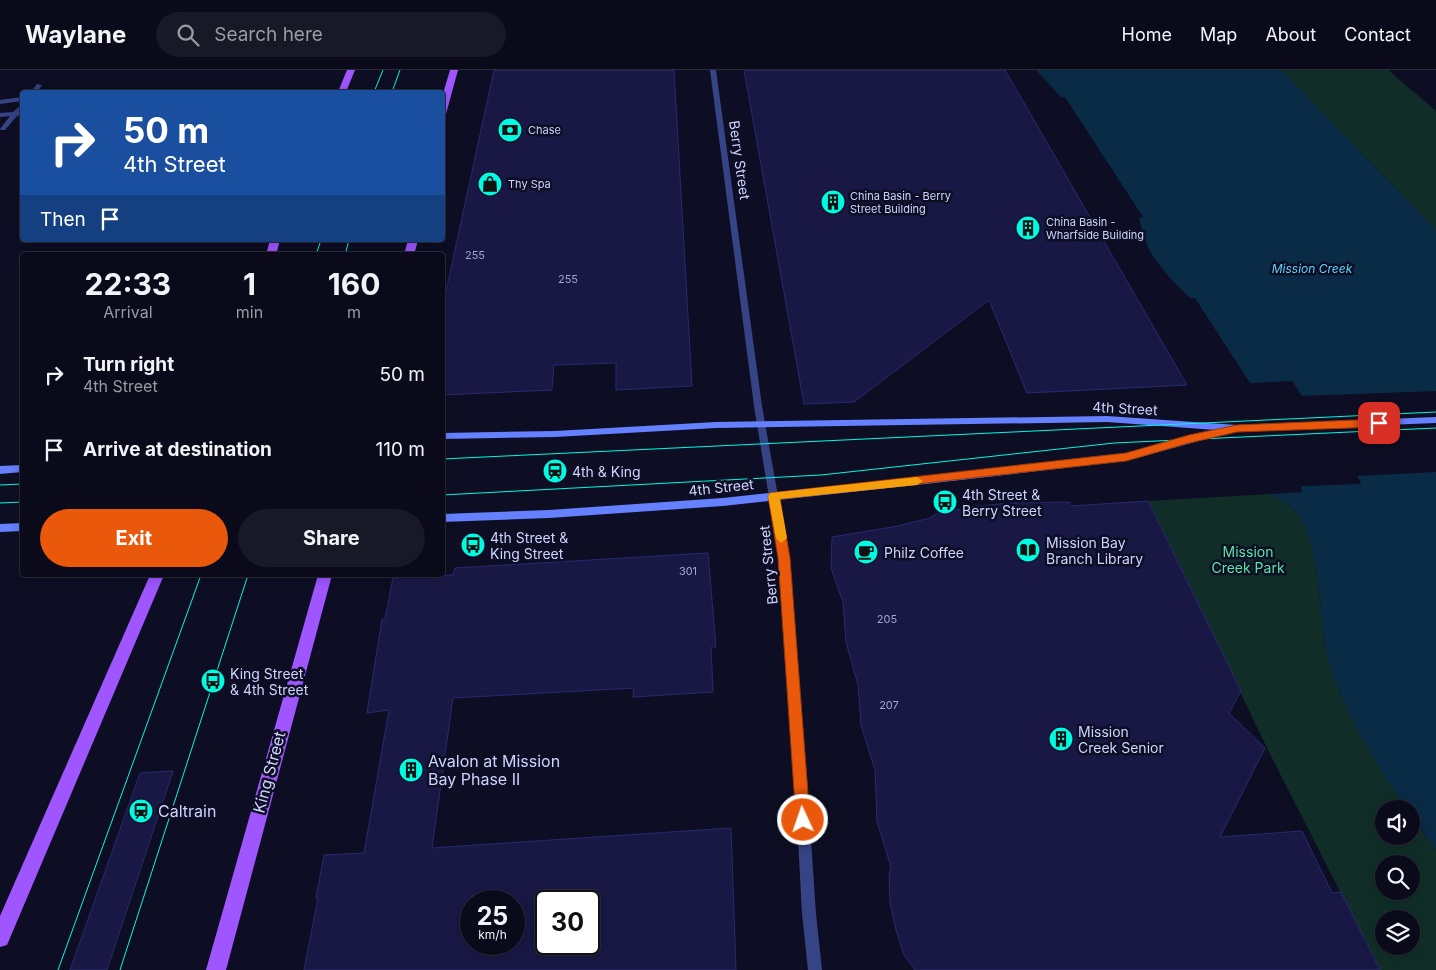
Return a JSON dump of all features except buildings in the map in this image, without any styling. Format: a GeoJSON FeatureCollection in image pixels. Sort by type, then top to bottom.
{"type":"FeatureCollection","features":[{"type":"Feature","properties":{"kind":"main road"},"geometry":{"type":"LineString","coordinates":[[343,90],[351,70]]}},
{"type":"Feature","properties":{"kind":"main road"},"geometry":{"type":"LineString","coordinates":[[445,103],[454,70]]}},
{"type":"Feature","properties":{"kind":"main road","name":"4th Street"},"geometry":{"type":"LineString","coordinates":[[445,436],[556,434],[716,425],[1107,420],[1266,428],[1436,420]]}},
{"type":"Feature","properties":{"kind":"main road","name":"4th Street"},"geometry":{"type":"LineString","coordinates":[[445,518],[548,514],[711,503],[1126,457],[1237,428]]}},
{"type":"Feature","properties":{"kind":"main road"},"geometry":{"type":"LineString","coordinates":[[0,470],[20,469]]}},
{"type":"Feature","properties":{"kind":"main road"},"geometry":{"type":"LineString","coordinates":[[0,528],[20,527]]}},
{"type":"Feature","properties":{"kind":"main road"},"geometry":{"type":"LineString","coordinates":[[0,938],[156,577]]}},
{"type":"Feature","properties":{"kind":"main road","name":"King Street"},"geometry":{"type":"LineString","coordinates":[[216,970],[324,577]]}},
{"type":"Feature","properties":{"kind":"street","name":"Berry Street"},"geometry":{"type":"LineString","coordinates":[[712,70],[761,425],[784,558],[800,764],[809,914],[815,970]]}},
{"type":"Feature","properties":{"kind":"street"},"geometry":{"type":"LineString","coordinates":[[35,90],[39,85]]}},
{"type":"Feature","properties":{"kind":"street"},"geometry":{"type":"LineString","coordinates":[[0,102],[20,99]]}},
{"type":"Feature","properties":{"kind":"street"},"geometry":{"type":"LineString","coordinates":[[0,115],[19,114]]}},
{"type":"Feature","properties":{"kind":"street"},"geometry":{"type":"LineString","coordinates":[[3,129],[19,114]]}},
{"type":"Feature","properties":{"kind":"green space"},"geometry":{"type":"Polygon","coordinates":[[[1281,70],[1388,70],[1436,111],[1436,230],[1281,70]]]}},
{"type":"Feature","properties":{"kind":"green space","name":"Mission Creek Park"},"geometry":{"type":"Polygon","coordinates":[[[1271,494],[1290,506],[1301,520],[1315,560],[1326,651],[1331,669],[1346,706],[1364,742],[1401,800],[1375,800],[1375,845],[1420,845],[1420,828],[1436,850],[1436,970],[1380,970],[1268,750],[1148,501],[1271,494]]]}},
{"type":"Feature","properties":{"kind":"water","name":"Mission Creek"},"geometry":{"type":"Polygon","coordinates":[[[1036,70],[1281,70],[1436,230],[1436,850],[1420,828],[1420,800],[1401,800],[1364,742],[1346,706],[1326,651],[1315,560],[1309,539],[1301,520],[1290,506],[1271,494],[1302,492],[1301,486],[1361,483],[1292,381],[1250,383],[1195,298],[1190,298],[1184,292],[1153,256],[1139,218],[1143,217],[1065,97],[1061,97],[1036,70]]]}},
{"type":"Feature","properties":{"kind":"pier"},"geometry":{"type":"Polygon","coordinates":[[[1436,391],[1436,472],[1357,476],[1361,484],[1301,486],[1301,484],[1357,481],[1300,396],[1436,391]]]}},
{"type":"Feature","properties":{"kind":"tram line"},"geometry":{"type":"LineString","coordinates":[[375,90],[383,70]]}},
{"type":"Feature","properties":{"kind":"tram line"},"geometry":{"type":"LineString","coordinates":[[393,90],[400,70]]}},
{"type":"Feature","properties":{"kind":"tram line"},"geometry":{"type":"LineString","coordinates":[[317,252],[320,242]]}},
{"type":"Feature","properties":{"kind":"tram line"},"geometry":{"type":"LineString","coordinates":[[346,252],[348,242]]}},
{"type":"Feature","properties":{"kind":"tram line"},"geometry":{"type":"LineString","coordinates":[[445,459],[1436,412]]}},
{"type":"Feature","properties":{"kind":"tram line"},"geometry":{"type":"LineString","coordinates":[[445,495],[821,475],[1114,443],[1436,428]]}},
{"type":"Feature","properties":{"kind":"tram line"},"geometry":{"type":"LineString","coordinates":[[0,485],[20,484]]}},
{"type":"Feature","properties":{"kind":"tram line"},"geometry":{"type":"LineString","coordinates":[[0,503],[20,502]]}},
{"type":"Feature","properties":{"kind":"tram line"},"geometry":{"type":"LineString","coordinates":[[58,970],[200,577]]}},
{"type":"Feature","properties":{"kind":"tram line"},"geometry":{"type":"LineString","coordinates":[[120,970],[247,577]]}},
{"type":"Feature","properties":{"kind":"slow traffic"},"geometry":{"type":"LineString","coordinates":[[781,538],[774,496],[917,481]]}},
{"type":"Feature","properties":{"kind":"place","name":"Chase"},"geometry":{"type":"Point","coordinates":[510,130]}},
{"type":"Feature","properties":{"kind":"place","name":"Thy Spa"},"geometry":{"type":"Point","coordinates":[490,184]}},
{"type":"Feature","properties":{"kind":"place","name":"China Basin - Berry Street Building"},"geometry":{"type":"Point","coordinates":[833,202]}},
{"type":"Feature","properties":{"kind":"place","name":"China Basin - Wharfside Building"},"geometry":{"type":"Point","coordinates":[1028,228]}},
{"type":"Feature","properties":{"kind":"place","name":"4th & King"},"geometry":{"type":"Point","coordinates":[555,471]}},
{"type":"Feature","properties":{"kind":"place","name":"4th Street & Berry Street"},"geometry":{"type":"Point","coordinates":[945,502]}},
{"type":"Feature","properties":{"kind":"place","name":"4th Street & King Street"},"geometry":{"type":"Point","coordinates":[473,545]}},
{"type":"Feature","properties":{"kind":"place","name":"Mission Bay Branch Library"},"geometry":{"type":"Point","coordinates":[1028,550]}},
{"type":"Feature","properties":{"kind":"place","name":"Philz Coffee"},"geometry":{"type":"Point","coordinates":[866,552]}},
{"type":"Feature","properties":{"kind":"place","name":"King Street & 4th Street"},"geometry":{"type":"Point","coordinates":[213,681]}},
{"type":"Feature","properties":{"kind":"place","name":"Mission Creek Senior"},"geometry":{"type":"Point","coordinates":[1061,739]}},
{"type":"Feature","properties":{"kind":"place","name":"Avalon at Mission Bay Phase II"},"geometry":{"type":"Point","coordinates":[411,770]}},
{"type":"Feature","properties":{"kind":"place","name":"Caltrain"},"geometry":{"type":"Point","coordinates":[141,811]}},
{"type":"Feature","properties":{"kind":"route"},"geometry":{"type":"LineString","coordinates":[[803,820],[784,558],[774,496],[1126,457],[1237,428],[1379,423]]}}]}
